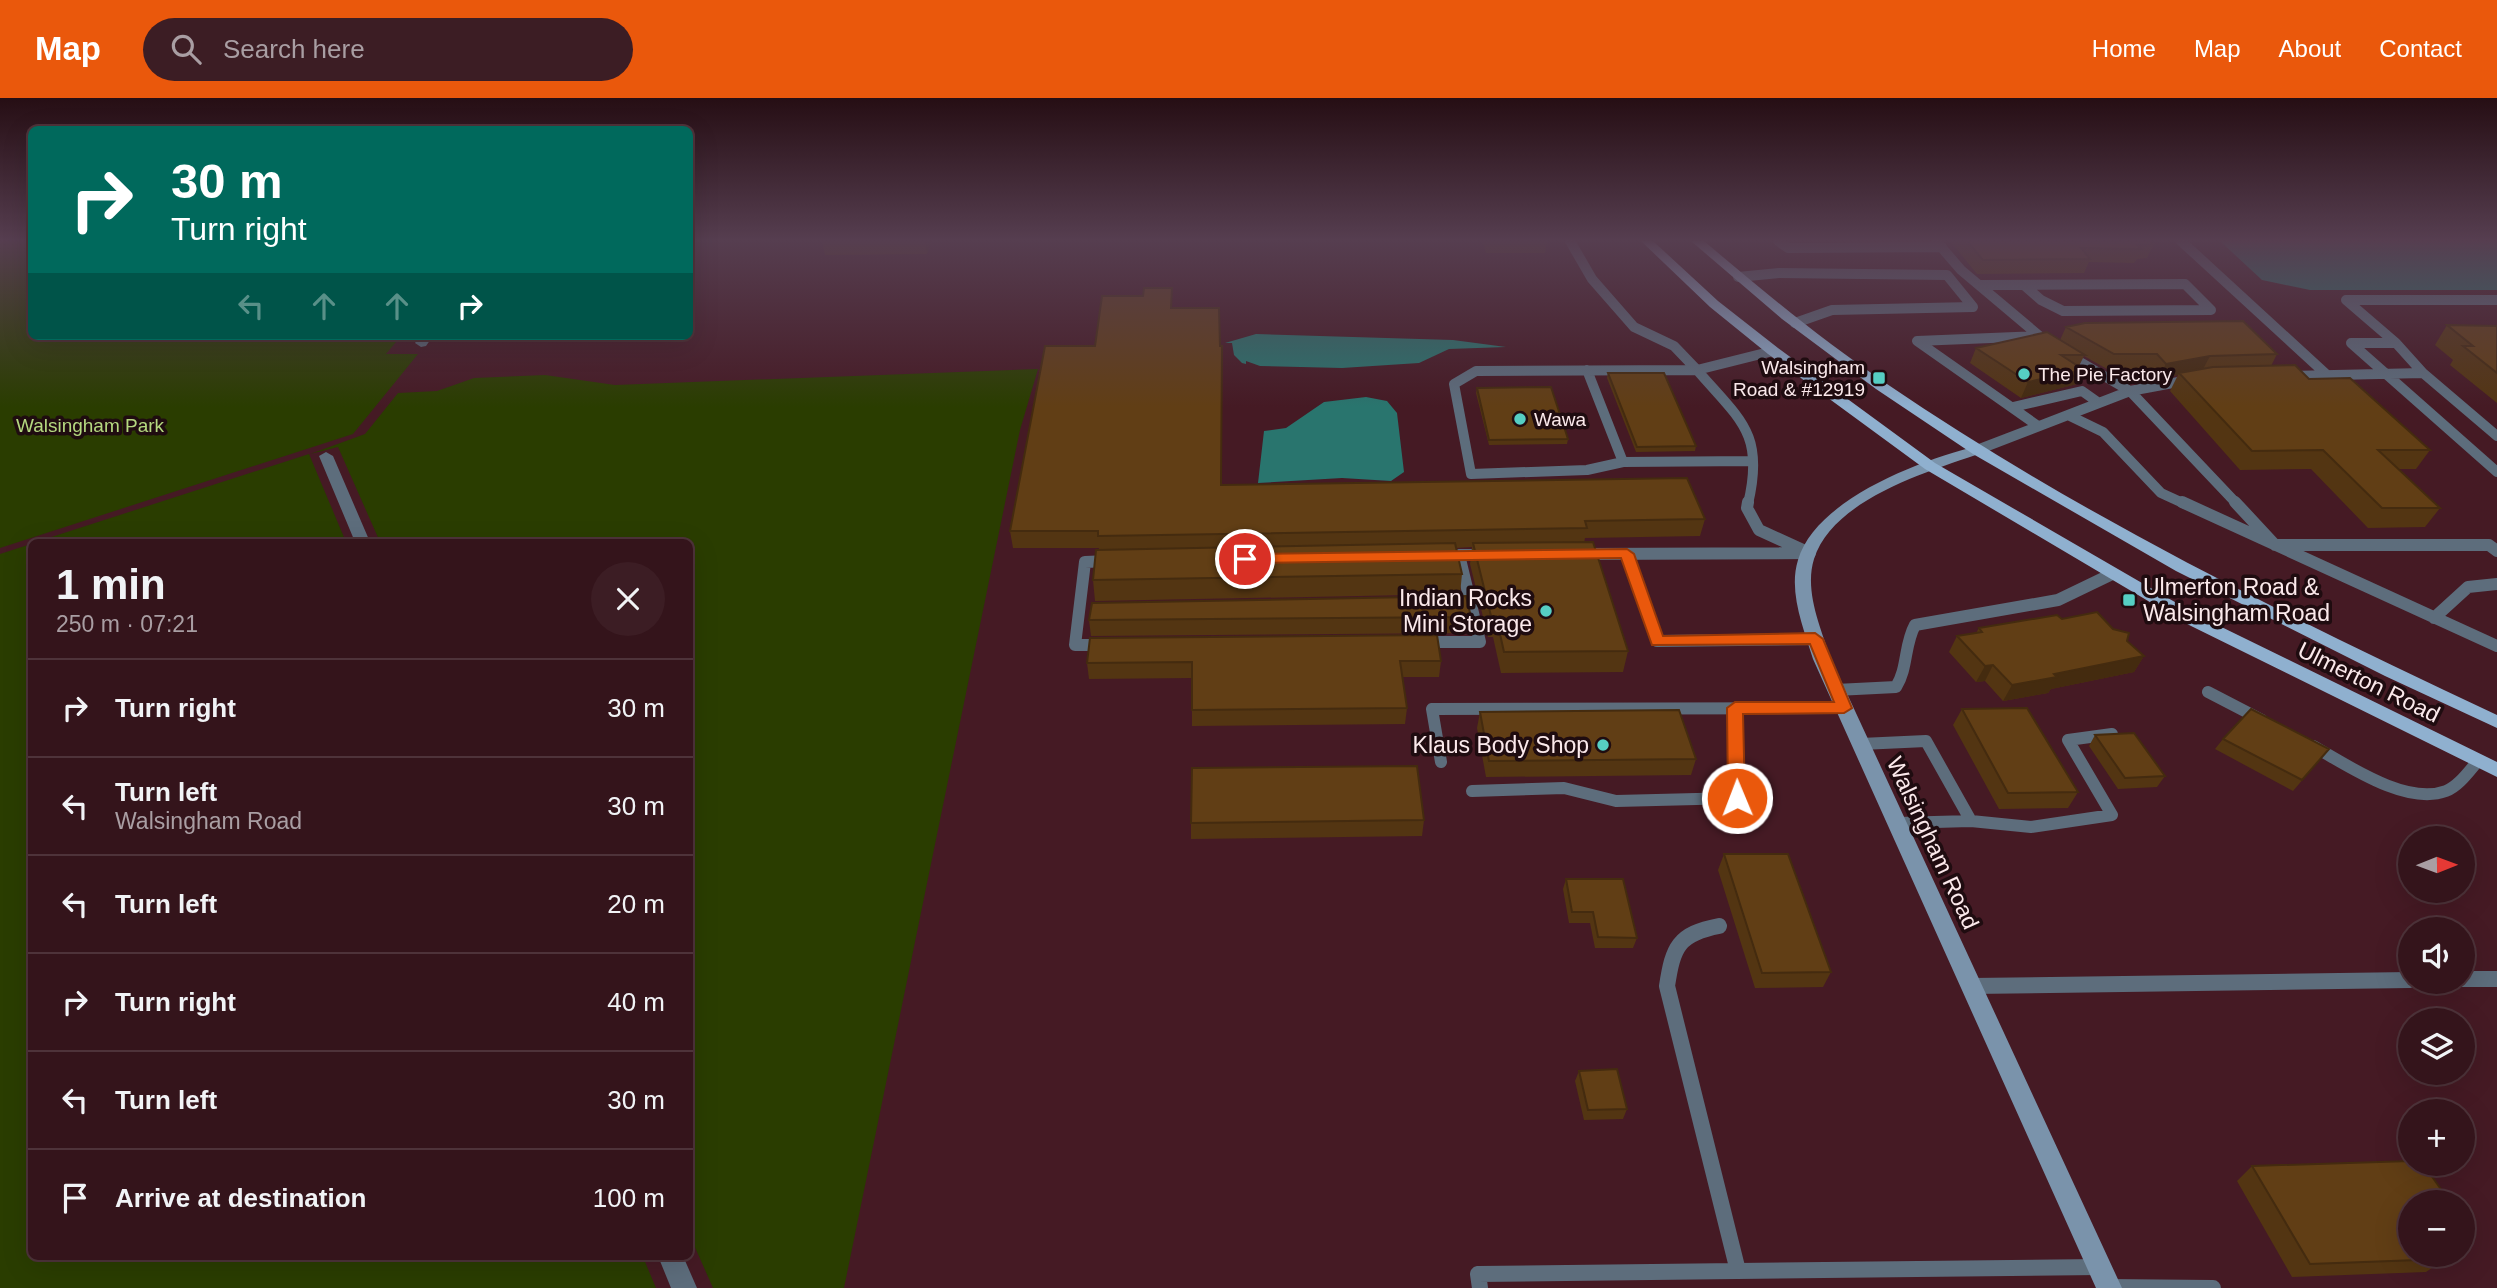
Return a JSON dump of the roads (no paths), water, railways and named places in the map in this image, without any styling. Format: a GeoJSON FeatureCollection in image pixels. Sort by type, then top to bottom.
{"type":"FeatureCollection","features":[{"type":"Feature","properties":{"kind":"main road"},"geometry":{"type":"LineString","coordinates":[[1706,297],[1773,351],[1930,466]]}},
{"type":"Feature","properties":{"kind":"main road"},"geometry":{"type":"LineString","coordinates":[[1762,297],[1881,386],[1977,450]]}},
{"type":"Feature","properties":{"kind":"main road","name":"Ulmerton Road"},"geometry":{"type":"LineString","coordinates":[[1977,450],[2125,536],[2293,625],[2497,722]]}},
{"type":"Feature","properties":{"kind":"main road","name":"Ulmerton Road"},"geometry":{"type":"LineString","coordinates":[[1930,466],[2193,620],[2497,770]]}},
{"type":"Feature","properties":{"kind":"street","name":"Walsingham Road"},"geometry":{"type":"LineString","coordinates":[[1977,450],[1930,466],[1850,504],[1822,530],[1805,562],[1804,601],[1815,639],[1840,699],[2109,1288]]}},
{"type":"Feature","properties":{"kind":"street"},"geometry":{"type":"LineString","coordinates":[[326,456],[362,539]]}},
{"type":"Feature","properties":{"kind":"street"},"geometry":{"type":"LineString","coordinates":[[672,1260],[684,1288]]}},
{"type":"Feature","properties":{"kind":"lane"},"geometry":{"type":"LineString","coordinates":[[1607,297],[1634,327],[1674,346],[1724,401],[1752,442],[1754,477],[1747,508],[1759,530],[1810,553]]}},
{"type":"Feature","properties":{"kind":"lane"},"geometry":{"type":"LineString","coordinates":[[1795,323],[1832,310],[1973,307],[1965,297]]}},
{"type":"Feature","properties":{"kind":"lane"},"geometry":{"type":"LineString","coordinates":[[2037,297],[2063,311],[2211,310],[2198,297]]}},
{"type":"Feature","properties":{"kind":"lane"},"geometry":{"type":"LineString","coordinates":[[2242,297],[2327,375]]}},
{"type":"Feature","properties":{"kind":"lane"},"geometry":{"type":"LineString","coordinates":[[1968,300],[1995,298],[2050,345],[2130,391],[2275,545],[2489,545],[2497,551]]}},
{"type":"Feature","properties":{"kind":"lane"},"geometry":{"type":"LineString","coordinates":[[2497,300],[2346,300],[2396,343],[2423,373],[2497,436]]}},
{"type":"Feature","properties":{"kind":"lane"},"geometry":{"type":"LineString","coordinates":[[2038,426],[1917,341],[2039,336]]}},
{"type":"Feature","properties":{"kind":"lane"},"geometry":{"type":"LineString","coordinates":[[2396,343],[2351,343],[2497,472]]}},
{"type":"Feature","properties":{"kind":"lane"},"geometry":{"type":"LineString","coordinates":[[1753,461],[1623,462],[1587,470],[1471,474],[1454,384],[1476,371],[1697,370],[1773,351]]}},
{"type":"Feature","properties":{"kind":"lane"},"geometry":{"type":"LineString","coordinates":[[1587,370],[1623,462]]}},
{"type":"Feature","properties":{"kind":"lane"},"geometry":{"type":"LineString","coordinates":[[2285,376],[2423,373]]}},
{"type":"Feature","properties":{"kind":"lane"},"geometry":{"type":"LineString","coordinates":[[1977,450],[2130,391],[2202,378]]}},
{"type":"Feature","properties":{"kind":"lane"},"geometry":{"type":"LineString","coordinates":[[2012,407],[2081,391],[2099,403]]}},
{"type":"Feature","properties":{"kind":"lane"},"geometry":{"type":"LineString","coordinates":[[2068,415],[2103,432],[2161,493],[2497,646]]}},
{"type":"Feature","properties":{"kind":"lane"},"geometry":{"type":"LineString","coordinates":[[1571,554],[1810,553]]}},
{"type":"Feature","properties":{"kind":"lane"},"geometry":{"type":"LineString","coordinates":[[1627,554],[1657,641],[1815,639]]}},
{"type":"Feature","properties":{"kind":"lane"},"geometry":{"type":"LineString","coordinates":[[1446,555],[1501,555]]}},
{"type":"Feature","properties":{"kind":"lane"},"geometry":{"type":"LineString","coordinates":[[1410,642],[1480,642],[1460,555]]}},
{"type":"Feature","properties":{"kind":"lane"},"geometry":{"type":"LineString","coordinates":[[1117,645],[1075,645],[1085,562],[1126,561]]}},
{"type":"Feature","properties":{"kind":"lane"},"geometry":{"type":"LineString","coordinates":[[1441,762],[1432,709],[1735,708],[1840,699],[1896,687],[1903,679],[1907,635],[1915,625],[2058,600],[2112,574]]}},
{"type":"Feature","properties":{"kind":"lane"},"geometry":{"type":"LineString","coordinates":[[2434,618],[2468,587],[2497,584]]}},
{"type":"Feature","properties":{"kind":"lane"},"geometry":{"type":"LineString","coordinates":[[1457,604],[1471,603]]}},
{"type":"Feature","properties":{"kind":"lane"},"geometry":{"type":"LineString","coordinates":[[1079,610],[1093,609]]}},
{"type":"Feature","properties":{"kind":"lane"},"geometry":{"type":"LineString","coordinates":[[2208,692],[2278,728]]}},
{"type":"Feature","properties":{"kind":"lane"},"geometry":{"type":"LineString","coordinates":[[1472,791],[1564,789],[1616,801],[1737,798],[1735,708]]}},
{"type":"Feature","properties":{"kind":"lane"},"geometry":{"type":"LineString","coordinates":[[1897,823],[1971,821],[2031,827],[2112,815],[2068,740],[2112,734]]}},
{"type":"Feature","properties":{"kind":"lane"},"geometry":{"type":"LineString","coordinates":[[2301,740],[2400,791],[2446,791],[2478,761]]}},
{"type":"Feature","properties":{"kind":"lane"},"geometry":{"type":"LineString","coordinates":[[1861,744],[1926,741],[1971,821]]}},
{"type":"Feature","properties":{"kind":"lane"},"geometry":{"type":"LineString","coordinates":[[1719,926],[1694,930],[1678,943],[1671,961],[1667,986],[1738,1271]]}},
{"type":"Feature","properties":{"kind":"lane"},"geometry":{"type":"LineString","coordinates":[[2475,979],[2497,979]]}},
{"type":"Feature","properties":{"kind":"lane"},"geometry":{"type":"LineString","coordinates":[[1971,986],[2398,980]]}},
{"type":"Feature","properties":{"kind":"lane"},"geometry":{"type":"LineString","coordinates":[[1480,1288],[1478,1274],[2099,1268]]}},
{"type":"Feature","properties":{"kind":"lane"},"geometry":{"type":"LineString","coordinates":[[2109,1288],[2213,1288]]}},
{"type":"Feature","properties":{"kind":"water"},"geometry":{"type":"Polygon","coordinates":[[[1256,334],[1453,340],[1506,347],[1449,349],[1419,363],[1342,368],[1260,366],[1246,361],[1246,364],[1234,355],[1232,343],[1225,343],[1256,334]]]}},
{"type":"Feature","properties":{"kind":"water"},"geometry":{"type":"Polygon","coordinates":[[[1366,397],[1387,401],[1397,413],[1404,472],[1391,481],[1342,478],[1258,483],[1264,431],[1286,428],[1324,402],[1366,397]]]}},
{"type":"Feature","properties":{"kind":"place","name":"The Pie Factory"},"geometry":{"type":"Point","coordinates":[2024,374]}},
{"type":"Feature","properties":{"kind":"place","name":"Walsingham Road & #12919"},"geometry":{"type":"Point","coordinates":[1879,378]}},
{"type":"Feature","properties":{"kind":"place","name":"Wawa"},"geometry":{"type":"Point","coordinates":[1520,419]}},
{"type":"Feature","properties":{"kind":"place","name":"Ulmerton Road & Walsingham Road"},"geometry":{"type":"Point","coordinates":[2129,600]}},
{"type":"Feature","properties":{"kind":"place","name":"Indian Rocks Mini Storage"},"geometry":{"type":"Point","coordinates":[1546,611]}},
{"type":"Feature","properties":{"kind":"place","name":"Klaus Body Shop"},"geometry":{"type":"Point","coordinates":[1603,745]}},
{"type":"Feature","properties":{"kind":"park label","name":"Walsingham Park"},"geometry":{"type":"Point","coordinates":[90,425]}}]}
